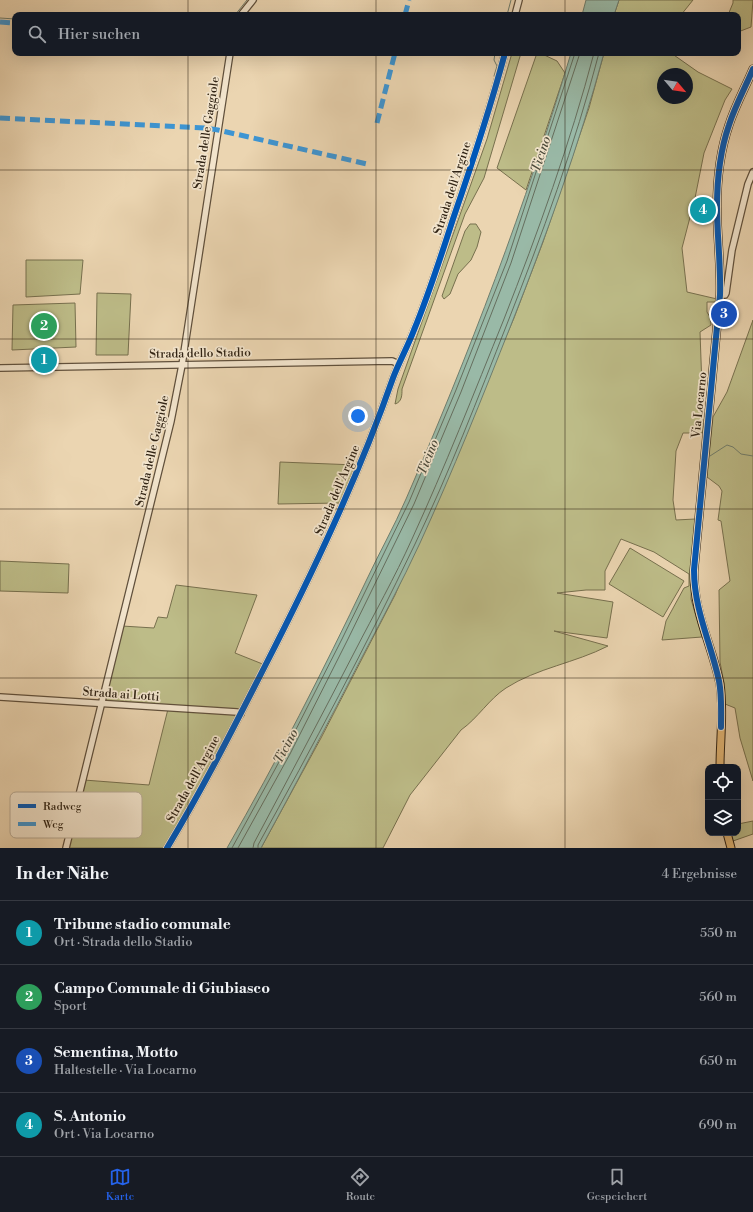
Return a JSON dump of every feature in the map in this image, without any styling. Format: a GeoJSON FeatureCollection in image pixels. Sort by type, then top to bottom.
{"type":"FeatureCollection","features":[{"type":"Feature","properties":{"kind":"main road","name":"Via Locarno"},"geometry":{"type":"LineString","coordinates":[[720,764],[721,690],[699,616],[694,576],[720,295],[717,208],[718,182],[726,134],[733,114],[753,69]]}},
{"type":"Feature","properties":{"kind":"main road"},"geometry":{"type":"LineString","coordinates":[[728,836],[731,848]]}},
{"type":"Feature","properties":{"kind":"street"},"geometry":{"type":"LineString","coordinates":[[244,12],[254,0]]}},
{"type":"Feature","properties":{"kind":"street"},"geometry":{"type":"LineString","coordinates":[[516,12],[519,0]]}},
{"type":"Feature","properties":{"kind":"street","name":"Strada delle Gaggiole"},"geometry":{"type":"LineString","coordinates":[[80,792],[169,428],[182,365],[230,56]]}},
{"type":"Feature","properties":{"kind":"street","name":"Strada dell'Argine"},"geometry":{"type":"LineString","coordinates":[[167,848],[241,714],[331,533],[417,324],[470,172],[504,56]]}},
{"type":"Feature","properties":{"kind":"street"},"geometry":{"type":"LineString","coordinates":[[720,295],[724,295],[726,293],[732,250],[748,184],[753,172]]}},
{"type":"Feature","properties":{"kind":"street","name":"Strada dello Stadio"},"geometry":{"type":"LineString","coordinates":[[0,368],[392,361],[400,364]]}},
{"type":"Feature","properties":{"kind":"street","name":"Strada ai Lotti"},"geometry":{"type":"LineString","coordinates":[[0,697],[230,712],[241,714]]}},
{"type":"Feature","properties":{"kind":"street","name":"Strada delle Gaggiole"},"geometry":{"type":"LineString","coordinates":[[66,848],[68,838]]}},
{"type":"Feature","properties":{"kind":"shaded area"},"geometry":{"type":"Polygon","coordinates":[[[619,0],[693,0],[683,12],[615,12],[619,0]]]}},
{"type":"Feature","properties":{"kind":"shaded area"},"geometry":{"type":"Polygon","coordinates":[[[733,0],[753,0],[751,27],[741,31],[741,12],[729,12],[733,0]]]}},
{"type":"Feature","properties":{"kind":"shaded area"},"geometry":{"type":"Polygon","coordinates":[[[511,56],[520,56],[484,178],[465,214],[402,389],[401,398],[399,402],[395,404],[398,389],[487,139],[511,56]]]}},
{"type":"Feature","properties":{"kind":"shaded area"},"geometry":{"type":"Polygon","coordinates":[[[536,56],[546,56],[557,61],[565,73],[526,190],[497,168],[536,56]]]}},
{"type":"Feature","properties":{"kind":"shaded area"},"geometry":{"type":"Polygon","coordinates":[[[603,56],[675,56],[692,68],[657,68],[657,104],[693,104],[693,68],[732,89],[725,100],[704,153],[695,198],[682,248],[687,292],[717,299],[716,302],[707,302],[707,312],[710,317],[711,325],[700,332],[703,433],[683,433],[676,451],[673,500],[676,520],[695,519],[691,599],[702,637],[662,640],[666,621],[684,588],[689,586],[689,574],[654,552],[621,539],[605,571],[605,590],[557,593],[613,602],[607,638],[554,631],[608,646],[582,657],[530,675],[500,692],[473,720],[461,730],[410,795],[383,848],[261,848],[321,738],[395,595],[514,318],[543,242],[589,108],[603,56]]]}},
{"type":"Feature","properties":{"kind":"shaded area"},"geometry":{"type":"Polygon","coordinates":[[[470,224],[476,224],[481,232],[477,247],[471,260],[458,274],[450,294],[444,299],[442,296],[465,231],[470,224]]]}},
{"type":"Feature","properties":{"kind":"shaded area"},"geometry":{"type":"Polygon","coordinates":[[[26,260],[83,260],[80,294],[26,297],[26,260]]]}},
{"type":"Feature","properties":{"kind":"shaded area"},"geometry":{"type":"Polygon","coordinates":[[[97,293],[131,294],[128,355],[96,355],[97,293]]]}},
{"type":"Feature","properties":{"kind":"shaded area"},"geometry":{"type":"Polygon","coordinates":[[[75,303],[76,347],[12,350],[13,305],[75,303]]]}},
{"type":"Feature","properties":{"kind":"shaded area"},"geometry":{"type":"Polygon","coordinates":[[[753,320],[753,781],[740,738],[735,708],[725,704],[724,683],[720,662],[719,590],[730,581],[721,521],[718,520],[722,491],[719,486],[707,477],[713,417],[727,392],[753,320]]]}},
{"type":"Feature","properties":{"kind":"shaded area"},"geometry":{"type":"Polygon","coordinates":[[[280,462],[356,465],[340,503],[278,504],[280,462]]]}},
{"type":"Feature","properties":{"kind":"shaded area"},"geometry":{"type":"Polygon","coordinates":[[[630,548],[684,581],[663,617],[609,584],[630,548]]]}},
{"type":"Feature","properties":{"kind":"shaded area"},"geometry":{"type":"Polygon","coordinates":[[[0,561],[69,564],[68,593],[0,591],[0,561]]]}},
{"type":"Feature","properties":{"kind":"shaded area"},"geometry":{"type":"Polygon","coordinates":[[[176,585],[257,595],[235,653],[265,665],[240,711],[104,701],[122,626],[154,628],[158,617],[167,618],[176,585]]]}},
{"type":"Feature","properties":{"kind":"shaded area"},"geometry":{"type":"Polygon","coordinates":[[[168,709],[238,714],[199,789],[165,848],[67,848],[70,838],[142,838],[142,792],[81,792],[84,780],[149,785],[168,709]]]}},
{"type":"Feature","properties":{"kind":"shaded area"},"geometry":{"type":"Polygon","coordinates":[[[753,821],[753,834],[733,841],[731,836],[741,836],[741,823],[753,821]]]}},
{"type":"Feature","properties":{"kind":"water"},"geometry":{"type":"Polygon","coordinates":[[[586,0],[619,0],[615,12],[583,12],[586,0]]]}},
{"type":"Feature","properties":{"kind":"water","name":"Ticino"},"geometry":{"type":"Polygon","coordinates":[[[570,56],[603,56],[573,156],[524,292],[467,434],[420,543],[399,587],[261,848],[227,848],[299,716],[397,520],[474,334],[516,223],[554,110],[570,56]]]}},
{"type":"Feature","properties":{"kind":"waterway"},"geometry":{"type":"LineString","coordinates":[[237,12],[247,0]]}},
{"type":"Feature","properties":{"kind":"waterway"},"geometry":{"type":"LineString","coordinates":[[508,12],[511,0]]}},
{"type":"Feature","properties":{"kind":"waterway"},"geometry":{"type":"LineString","coordinates":[[0,18],[12,19]]}},
{"type":"Feature","properties":{"kind":"waterway"},"geometry":{"type":"LineString","coordinates":[[494,76],[497,66],[494,60],[495,56]]}},
{"type":"Feature","properties":{"kind":"waterway"},"geometry":{"type":"LineString","coordinates":[[710,456],[727,445],[733,447],[741,454],[753,456]]}},
{"type":"Feature","properties":{"kind":"marked path"},"geometry":{"type":"LineString","coordinates":[[406,12],[409,0]]}},
{"type":"Feature","properties":{"kind":"marked path"},"geometry":{"type":"LineString","coordinates":[[0,22],[12,23]]}},
{"type":"Feature","properties":{"kind":"marked path"},"geometry":{"type":"LineString","coordinates":[[377,123],[394,56]]}},
{"type":"Feature","properties":{"kind":"marked path"},"geometry":{"type":"LineString","coordinates":[[0,118],[206,128],[367,164]]}},
{"type":"Feature","properties":{"kind":"cycle path"},"geometry":{"type":"LineString","coordinates":[[167,848],[205,782],[264,668],[317,561],[365,452],[395,372],[412,336],[430,289],[480,136],[504,56]]}},
{"type":"Feature","properties":{"kind":"cycle path"},"geometry":{"type":"LineString","coordinates":[[721,727],[721,698],[719,681],[700,613],[694,570],[720,295],[717,207],[720,166],[723,145],[731,118],[753,69]]}},
{"type":"Feature","properties":{"kind":"place","name":"S. Antonio"},"geometry":{"type":"Point","coordinates":[703,210]}},
{"type":"Feature","properties":{"kind":"place","name":"Sementina, Motto"},"geometry":{"type":"Point","coordinates":[724,314]}},
{"type":"Feature","properties":{"kind":"place","name":"Campo Comunale di Giubiasco"},"geometry":{"type":"Point","coordinates":[44,326]}},
{"type":"Feature","properties":{"kind":"place","name":"Tribune stadio comunale"},"geometry":{"type":"Point","coordinates":[44,360]}}]}
